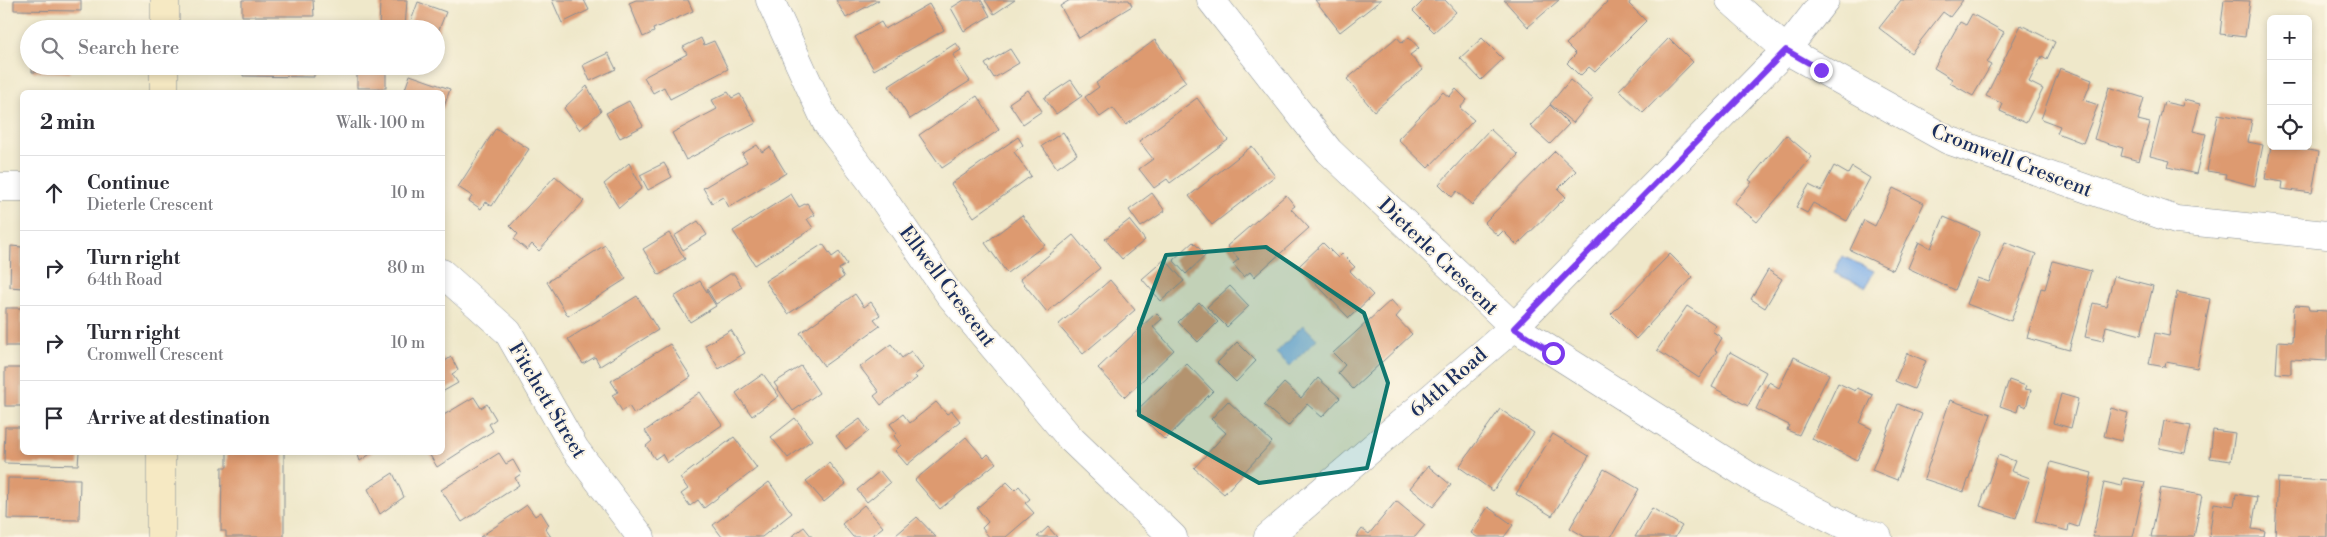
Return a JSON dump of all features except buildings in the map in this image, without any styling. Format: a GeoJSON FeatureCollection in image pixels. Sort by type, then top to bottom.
{"type":"FeatureCollection","features":[{"type":"Feature","properties":{"kind":"street"},"geometry":{"type":"LineString","coordinates":[[165,0],[165,20]]}},
{"type":"Feature","properties":{"kind":"street","name":"Ellwell Crescent"},"geometry":{"type":"LineString","coordinates":[[770,0],[826,122],[870,180],[949,294],[1071,439],[1172,537]]}},
{"type":"Feature","properties":{"kind":"street","name":"Dieterle Crescent"},"geometry":{"type":"LineString","coordinates":[[1210,0],[1329,151],[1514,328],[1752,478],[1852,529],[1878,537]]}},
{"type":"Feature","properties":{"kind":"street","name":"Cromwell Crescent"},"geometry":{"type":"LineString","coordinates":[[1730,0],[1786,50],[1948,140],[2176,220],[2327,235]]}},
{"type":"Feature","properties":{"kind":"street","name":"64th Road"},"geometry":{"type":"LineString","coordinates":[[1268,537],[1514,328],[1786,50],[1825,0]]}},
{"type":"Feature","properties":{"kind":"street"},"geometry":{"type":"LineString","coordinates":[[164,75],[164,90]]}},
{"type":"Feature","properties":{"kind":"street"},"geometry":{"type":"LineString","coordinates":[[0,187],[20,187]]}},
{"type":"Feature","properties":{"kind":"street","name":"Fitchett Street"},"geometry":{"type":"LineString","coordinates":[[445,276],[508,332],[575,449],[641,537]]}},
{"type":"Feature","properties":{"kind":"street"},"geometry":{"type":"LineString","coordinates":[[148,537],[161,524],[161,455]]}},
{"type":"Feature","properties":{"kind":"highlighted area"},"geometry":{"type":"Polygon","coordinates":[[[1266,247],[1364,313],[1388,383],[1367,468],[1259,483],[1139,415],[1139,328],[1166,255],[1266,247]]]}},
{"type":"Feature","properties":{"kind":"water"},"geometry":{"type":"Polygon","coordinates":[[[1842,256],[1874,271],[1866,287],[1834,273],[1842,256]]]}},
{"type":"Feature","properties":{"kind":"water"},"geometry":{"type":"Polygon","coordinates":[[[1303,325],[1317,339],[1290,366],[1276,353],[1303,325]]]}},
{"type":"Feature","properties":{"kind":"route"},"geometry":{"type":"LineString","coordinates":[[1553,353],[1514,328],[1786,50],[1821,70]]}}]}
